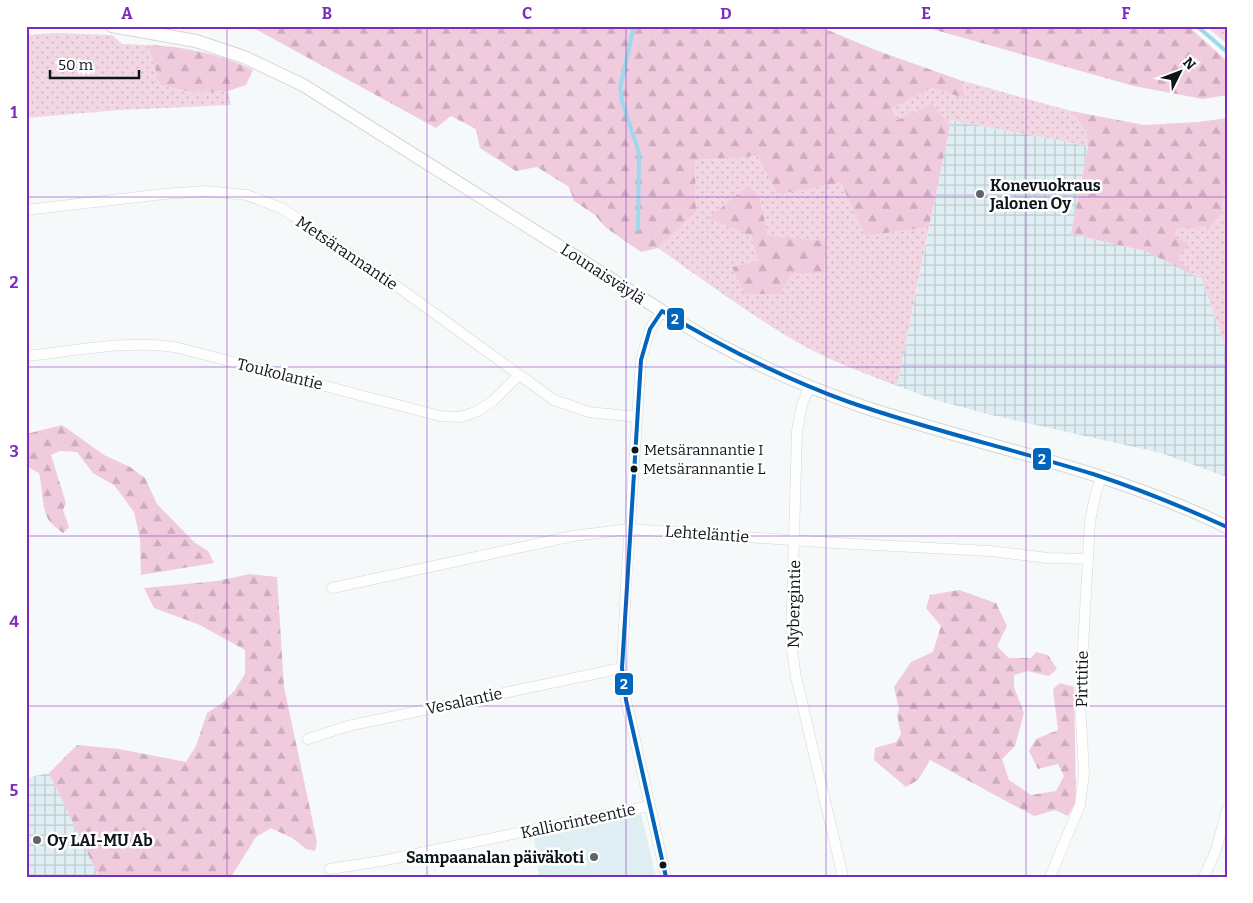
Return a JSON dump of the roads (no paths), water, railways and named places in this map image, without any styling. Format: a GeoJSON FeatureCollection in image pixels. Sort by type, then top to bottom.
{"type":"FeatureCollection","features":[{"type":"Feature","properties":{"kind":"street","name":"Lounaisväylä"},"geometry":{"type":"LineString","coordinates":[[112,26],[196,41],[244,57],[303,84],[712,342],[809,387],[868,408],[1101,478],[1190,510],[1227,527]]}},
{"type":"Feature","properties":{"kind":"street","name":"Metsärannantie"},"geometry":{"type":"LineString","coordinates":[[26,210],[164,194],[198,192],[247,195],[283,209],[398,287],[518,376],[554,400],[589,412],[637,417]]}},
{"type":"Feature","properties":{"kind":"street"},"geometry":{"type":"LineString","coordinates":[[662,311],[650,329],[642,360],[629,529],[622,668],[626,700],[666,877]]}},
{"type":"Feature","properties":{"kind":"street","name":"Toukolantie"},"geometry":{"type":"LineString","coordinates":[[26,356],[159,344],[440,416],[461,417],[478,411],[493,401],[518,376]]}},
{"type":"Feature","properties":{"kind":"street","name":"Nybergintie"},"geometry":{"type":"LineString","coordinates":[[809,387],[802,405],[797,430],[791,644],[794,668],[843,877]]}},
{"type":"Feature","properties":{"kind":"street","name":"Pirttitie"},"geometry":{"type":"LineString","coordinates":[[1050,877],[1080,805],[1084,773],[1080,702],[1082,640],[1090,521],[1101,478]]}},
{"type":"Feature","properties":{"kind":"street","name":"Lehteläntie"},"geometry":{"type":"LineString","coordinates":[[332,588],[574,536],[629,529],[990,551],[1048,558],[1088,559]]}},
{"type":"Feature","properties":{"kind":"street","name":"Vesalantie"},"geometry":{"type":"LineString","coordinates":[[308,739],[348,726],[622,668]]}},
{"type":"Feature","properties":{"kind":"street","name":"Kalliorinteentie"},"geometry":{"type":"LineString","coordinates":[[330,869],[418,854],[649,806]]}},
{"type":"Feature","properties":{"kind":"street"},"geometry":{"type":"LineString","coordinates":[[1204,877],[1216,850],[1227,810]]}},
{"type":"Feature","properties":{"kind":"waterway"},"geometry":{"type":"LineString","coordinates":[[634,26],[620,88],[622,101],[639,153],[638,229]]}},
{"type":"Feature","properties":{"kind":"waterway"},"geometry":{"type":"LineString","coordinates":[[1197,26],[1227,52]]}},
{"type":"Feature","properties":{"kind":"place","name":"Konevuokraus Jalonen Oy"},"geometry":{"type":"Point","coordinates":[980,194]}},
{"type":"Feature","properties":{"kind":"place","name":"Metsärannantie I"},"geometry":{"type":"Point","coordinates":[635,450]}},
{"type":"Feature","properties":{"kind":"place","name":"Metsärannantie L"},"geometry":{"type":"Point","coordinates":[634,469]}},
{"type":"Feature","properties":{"kind":"place","name":"Oy LAI-MU Ab"},"geometry":{"type":"Point","coordinates":[37,840]}},
{"type":"Feature","properties":{"kind":"place","name":"Sampaanalan päiväkoti"},"geometry":{"type":"Point","coordinates":[594,857]}}]}
